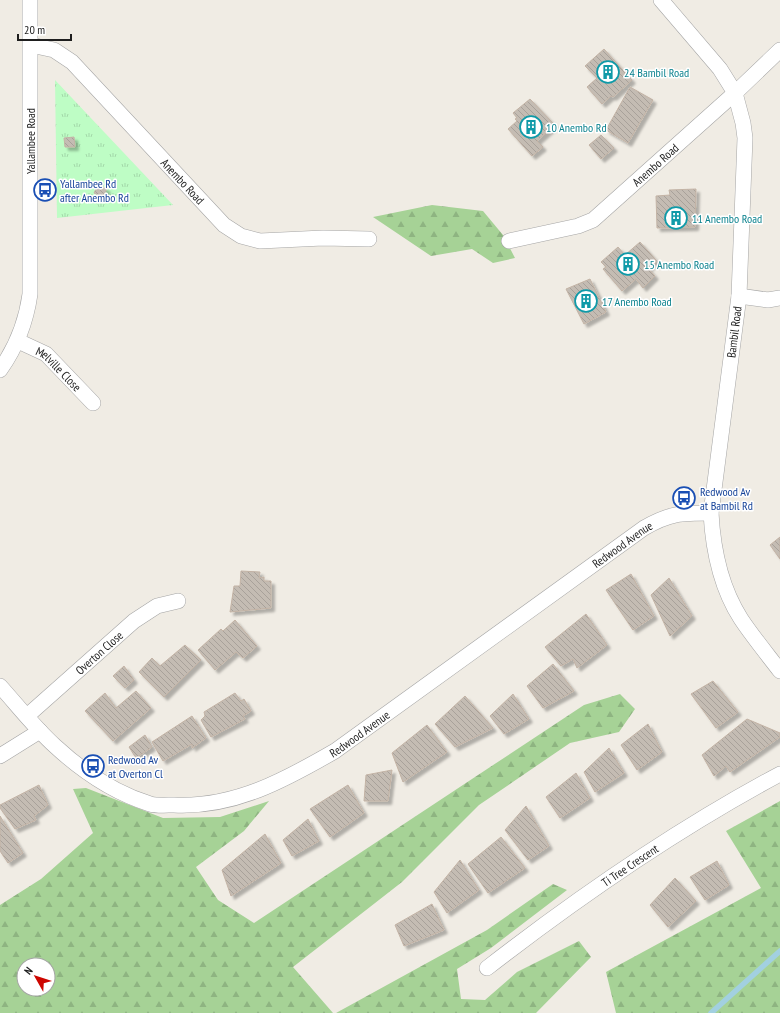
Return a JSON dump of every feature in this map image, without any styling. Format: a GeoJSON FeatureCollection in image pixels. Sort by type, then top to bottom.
{"type":"FeatureCollection","features":[{"type":"Feature","properties":{"kind":"street","name":"Yallambee Road"},"geometry":{"type":"LineString","coordinates":[[0,370],[18,341],[24,324],[30,294],[30,0]]}},
{"type":"Feature","properties":{"kind":"street","name":"Bambil Road"},"geometry":{"type":"LineString","coordinates":[[661,0],[720,69],[735,93],[743,123],[745,138],[739,296],[710,513],[716,557],[730,598],[740,618],[780,671]]}},
{"type":"Feature","properties":{"kind":"street","name":"Anembo Road"},"geometry":{"type":"LineString","coordinates":[[31,45],[54,50],[72,62],[224,225],[242,236],[260,241],[322,238],[369,240]]}},
{"type":"Feature","properties":{"kind":"street","name":"Anembo Road"},"geometry":{"type":"LineString","coordinates":[[509,241],[578,226],[593,220],[735,93],[780,50]]}},
{"type":"Feature","properties":{"kind":"street"},"geometry":{"type":"LineString","coordinates":[[739,296],[768,300],[780,298]]}},
{"type":"Feature","properties":{"kind":"street","name":"Melville Close"},"geometry":{"type":"LineString","coordinates":[[18,341],[46,354],[93,403]]}},
{"type":"Feature","properties":{"kind":"street","name":"Redwood Avenue"},"geometry":{"type":"LineString","coordinates":[[0,686],[40,731],[79,766],[102,782],[125,794],[152,804],[186,806],[229,800],[263,789],[297,773],[335,751],[644,528],[662,517],[710,513]]}},
{"type":"Feature","properties":{"kind":"street","name":"Overton Close"},"geometry":{"type":"LineString","coordinates":[[27,716],[134,621],[157,606],[178,601]]}},
{"type":"Feature","properties":{"kind":"street"},"geometry":{"type":"LineString","coordinates":[[0,756],[40,731]]}},
{"type":"Feature","properties":{"kind":"street","name":"Ti Tree Crescent"},"geometry":{"type":"LineString","coordinates":[[487,968],[535,931],[619,871],[724,804],[780,774]]}},
{"type":"Feature","properties":{"kind":"green space"},"geometry":{"type":"Polygon","coordinates":[[[55,80],[173,205],[57,218],[55,80]]]}},
{"type":"Feature","properties":{"kind":"green space"},"geometry":{"type":"Polygon","coordinates":[[[432,205],[483,211],[503,235],[515,258],[493,263],[472,249],[431,256],[373,217],[432,205]]]}},
{"type":"Feature","properties":{"kind":"green space"},"geometry":{"type":"Polygon","coordinates":[[[620,694],[635,709],[619,732],[570,743],[479,805],[402,882],[293,967],[333,1013],[0,1013],[0,905],[41,879],[93,833],[73,789],[86,788],[163,818],[220,817],[269,801],[244,831],[196,867],[218,900],[254,923],[584,705],[620,694]]]}},
{"type":"Feature","properties":{"kind":"green space"},"geometry":{"type":"Polygon","coordinates":[[[780,801],[780,1013],[616,1013],[606,972],[761,888],[726,831],[780,801]]]}},
{"type":"Feature","properties":{"kind":"green space"},"geometry":{"type":"Polygon","coordinates":[[[553,884],[567,890],[491,948],[457,969],[461,999],[485,1000],[517,972],[579,941],[591,957],[536,1013],[336,1013],[487,930],[553,884]]]}},
{"type":"Feature","properties":{"kind":"building","name":"24 Bambil Road"},"geometry":{"type":"Polygon","coordinates":[[[604,49],[632,80],[613,97],[611,96],[602,104],[587,87],[597,78],[585,66],[604,49]]]}},
{"type":"Feature","properties":{"kind":"building","name":"24 Bambil Road"},"geometry":{"type":"Polygon","coordinates":[[[630,87],[653,100],[628,143],[606,130],[630,87]]]}},
{"type":"Feature","properties":{"kind":"building","name":"10 Anembo Rd"},"geometry":{"type":"Polygon","coordinates":[[[530,99],[555,125],[537,141],[543,147],[532,156],[508,129],[517,121],[515,119],[517,118],[513,113],[530,99]]]}},
{"type":"Feature","properties":{"kind":"building"},"geometry":{"type":"Polygon","coordinates":[[[601,135],[614,148],[601,159],[589,145],[601,135]]]}},
{"type":"Feature","properties":{"kind":"building"},"geometry":{"type":"Polygon","coordinates":[[[74,137],[75,147],[65,147],[64,138],[74,137]]]}},
{"type":"Feature","properties":{"kind":"building"},"geometry":{"type":"Polygon","coordinates":[[[98,185],[107,189],[102,197],[94,193],[98,185]]]}},
{"type":"Feature","properties":{"kind":"building","name":"11 Anembo Road"},"geometry":{"type":"Polygon","coordinates":[[[696,189],[695,227],[657,228],[656,196],[670,195],[669,190],[696,189]]]}},
{"type":"Feature","properties":{"kind":"building","name":"15 Anembo Road"},"geometry":{"type":"Polygon","coordinates":[[[640,242],[657,261],[648,268],[655,276],[643,288],[636,279],[622,291],[603,269],[606,267],[601,262],[618,247],[625,255],[640,242]]]}},
{"type":"Feature","properties":{"kind":"building","name":"17 Anembo Road"},"geometry":{"type":"Polygon","coordinates":[[[590,279],[606,312],[584,324],[566,289],[590,279]]]}},
{"type":"Feature","properties":{"kind":"building"},"geometry":{"type":"Polygon","coordinates":[[[780,537],[780,559],[770,545],[780,537]]]}},
{"type":"Feature","properties":{"kind":"building"},"geometry":{"type":"Polygon","coordinates":[[[241,571],[260,572],[259,578],[264,577],[264,581],[271,581],[271,608],[230,612],[234,586],[240,586],[241,571]]]}},
{"type":"Feature","properties":{"kind":"building"},"geometry":{"type":"Polygon","coordinates":[[[631,574],[654,616],[633,630],[606,590],[631,574]]]}},
{"type":"Feature","properties":{"kind":"building"},"geometry":{"type":"Polygon","coordinates":[[[669,578],[692,616],[670,636],[651,595],[669,578]]]}},
{"type":"Feature","properties":{"kind":"building"},"geometry":{"type":"Polygon","coordinates":[[[586,614],[607,645],[577,668],[573,659],[561,666],[545,647],[586,614]]]}},
{"type":"Feature","properties":{"kind":"building"},"geometry":{"type":"Polygon","coordinates":[[[235,620],[257,646],[243,658],[236,652],[215,670],[198,650],[221,629],[223,631],[235,620]]]}},
{"type":"Feature","properties":{"kind":"building"},"geometry":{"type":"Polygon","coordinates":[[[185,645],[201,660],[164,697],[139,672],[152,658],[160,666],[185,645]]]}},
{"type":"Feature","properties":{"kind":"building"},"geometry":{"type":"Polygon","coordinates":[[[553,664],[574,691],[543,708],[527,686],[553,664]]]}},
{"type":"Feature","properties":{"kind":"building"},"geometry":{"type":"Polygon","coordinates":[[[124,666],[134,680],[125,688],[113,676],[124,666]]]}},
{"type":"Feature","properties":{"kind":"building"},"geometry":{"type":"Polygon","coordinates":[[[713,681],[738,712],[716,728],[691,694],[713,681]]]}},
{"type":"Feature","properties":{"kind":"building"},"geometry":{"type":"Polygon","coordinates":[[[136,691],[151,708],[113,741],[85,711],[105,693],[116,708],[136,691]]]}},
{"type":"Feature","properties":{"kind":"building"},"geometry":{"type":"Polygon","coordinates":[[[235,693],[241,701],[244,699],[251,711],[243,716],[245,719],[211,737],[201,720],[205,716],[204,712],[235,693]]]}},
{"type":"Feature","properties":{"kind":"building"},"geometry":{"type":"Polygon","coordinates":[[[513,694],[529,719],[504,734],[490,716],[513,694]]]}},
{"type":"Feature","properties":{"kind":"building"},"geometry":{"type":"Polygon","coordinates":[[[465,696],[493,728],[455,747],[435,724],[465,696]]]}},
{"type":"Feature","properties":{"kind":"building"},"geometry":{"type":"Polygon","coordinates":[[[192,716],[206,738],[192,748],[192,744],[163,761],[152,742],[192,716]]]}},
{"type":"Feature","properties":{"kind":"building"},"geometry":{"type":"Polygon","coordinates":[[[747,719],[780,733],[780,737],[730,772],[726,766],[714,776],[702,755],[747,719]]]}},
{"type":"Feature","properties":{"kind":"building"},"geometry":{"type":"Polygon","coordinates":[[[648,724],[662,752],[637,770],[621,745],[648,724]]]}},
{"type":"Feature","properties":{"kind":"building"},"geometry":{"type":"Polygon","coordinates":[[[427,725],[447,752],[403,782],[392,753],[427,725]]]}},
{"type":"Feature","properties":{"kind":"building"},"geometry":{"type":"Polygon","coordinates":[[[145,735],[152,747],[136,758],[129,747],[145,735]]]}},
{"type":"Feature","properties":{"kind":"building"},"geometry":{"type":"Polygon","coordinates":[[[609,748],[624,773],[595,792],[584,772],[609,748]]]}},
{"type":"Feature","properties":{"kind":"building"},"geometry":{"type":"Polygon","coordinates":[[[392,770],[388,801],[364,801],[366,775],[392,770]]]}},
{"type":"Feature","properties":{"kind":"building"},"geometry":{"type":"Polygon","coordinates":[[[576,773],[590,798],[560,818],[546,797],[576,773]]]}},
{"type":"Feature","properties":{"kind":"building"},"geometry":{"type":"Polygon","coordinates":[[[39,785],[48,805],[34,816],[36,820],[15,829],[0,808],[0,805],[39,785]]]}},
{"type":"Feature","properties":{"kind":"building"},"geometry":{"type":"Polygon","coordinates":[[[348,785],[364,813],[330,837],[310,809],[348,785]]]}},
{"type":"Feature","properties":{"kind":"building"},"geometry":{"type":"Polygon","coordinates":[[[526,806],[549,846],[528,860],[505,830],[526,806]]]}},
{"type":"Feature","properties":{"kind":"building"},"geometry":{"type":"Polygon","coordinates":[[[0,816],[23,853],[8,863],[0,851],[0,816]]]}},
{"type":"Feature","properties":{"kind":"building"},"geometry":{"type":"Polygon","coordinates":[[[308,819],[319,841],[292,856],[283,840],[308,819]]]}},
{"type":"Feature","properties":{"kind":"building"},"geometry":{"type":"Polygon","coordinates":[[[265,834],[281,863],[231,896],[222,870],[265,834]]]}},
{"type":"Feature","properties":{"kind":"building"},"geometry":{"type":"Polygon","coordinates":[[[501,837],[525,868],[488,893],[468,864],[501,837]]]}},
{"type":"Feature","properties":{"kind":"building"},"geometry":{"type":"Polygon","coordinates":[[[460,860],[479,890],[447,913],[434,892],[460,860]]]}},
{"type":"Feature","properties":{"kind":"building"},"geometry":{"type":"Polygon","coordinates":[[[717,861],[729,885],[705,900],[690,877],[717,861]]]}},
{"type":"Feature","properties":{"kind":"building"},"geometry":{"type":"Polygon","coordinates":[[[675,878],[696,901],[668,927],[650,905],[675,878]]]}},
{"type":"Feature","properties":{"kind":"building"},"geometry":{"type":"Polygon","coordinates":[[[432,904],[444,930],[404,946],[395,925],[432,904]]]}},
{"type":"Feature","properties":{"kind":"waterway"},"geometry":{"type":"LineString","coordinates":[[711,1013],[780,951]]}},
{"type":"Feature","properties":{"kind":"place","name":"24 Bambil Road"},"geometry":{"type":"Point","coordinates":[608,72]}},
{"type":"Feature","properties":{"kind":"place","name":"10 Anembo Rd"},"geometry":{"type":"Point","coordinates":[531,127]}},
{"type":"Feature","properties":{"kind":"place","name":"Yallambee Rd after Anembo Rd"},"geometry":{"type":"Point","coordinates":[45,190]}},
{"type":"Feature","properties":{"kind":"place","name":"11 Anembo Road"},"geometry":{"type":"Point","coordinates":[676,218]}},
{"type":"Feature","properties":{"kind":"place","name":"15 Anembo Road"},"geometry":{"type":"Point","coordinates":[628,264]}},
{"type":"Feature","properties":{"kind":"place","name":"17 Anembo Road"},"geometry":{"type":"Point","coordinates":[586,301]}},
{"type":"Feature","properties":{"kind":"place","name":"Redwood Av at Bambil Rd"},"geometry":{"type":"Point","coordinates":[684,498]}},
{"type":"Feature","properties":{"kind":"place","name":"Redwood Av at Overton Cl"},"geometry":{"type":"Point","coordinates":[93,766]}}]}
